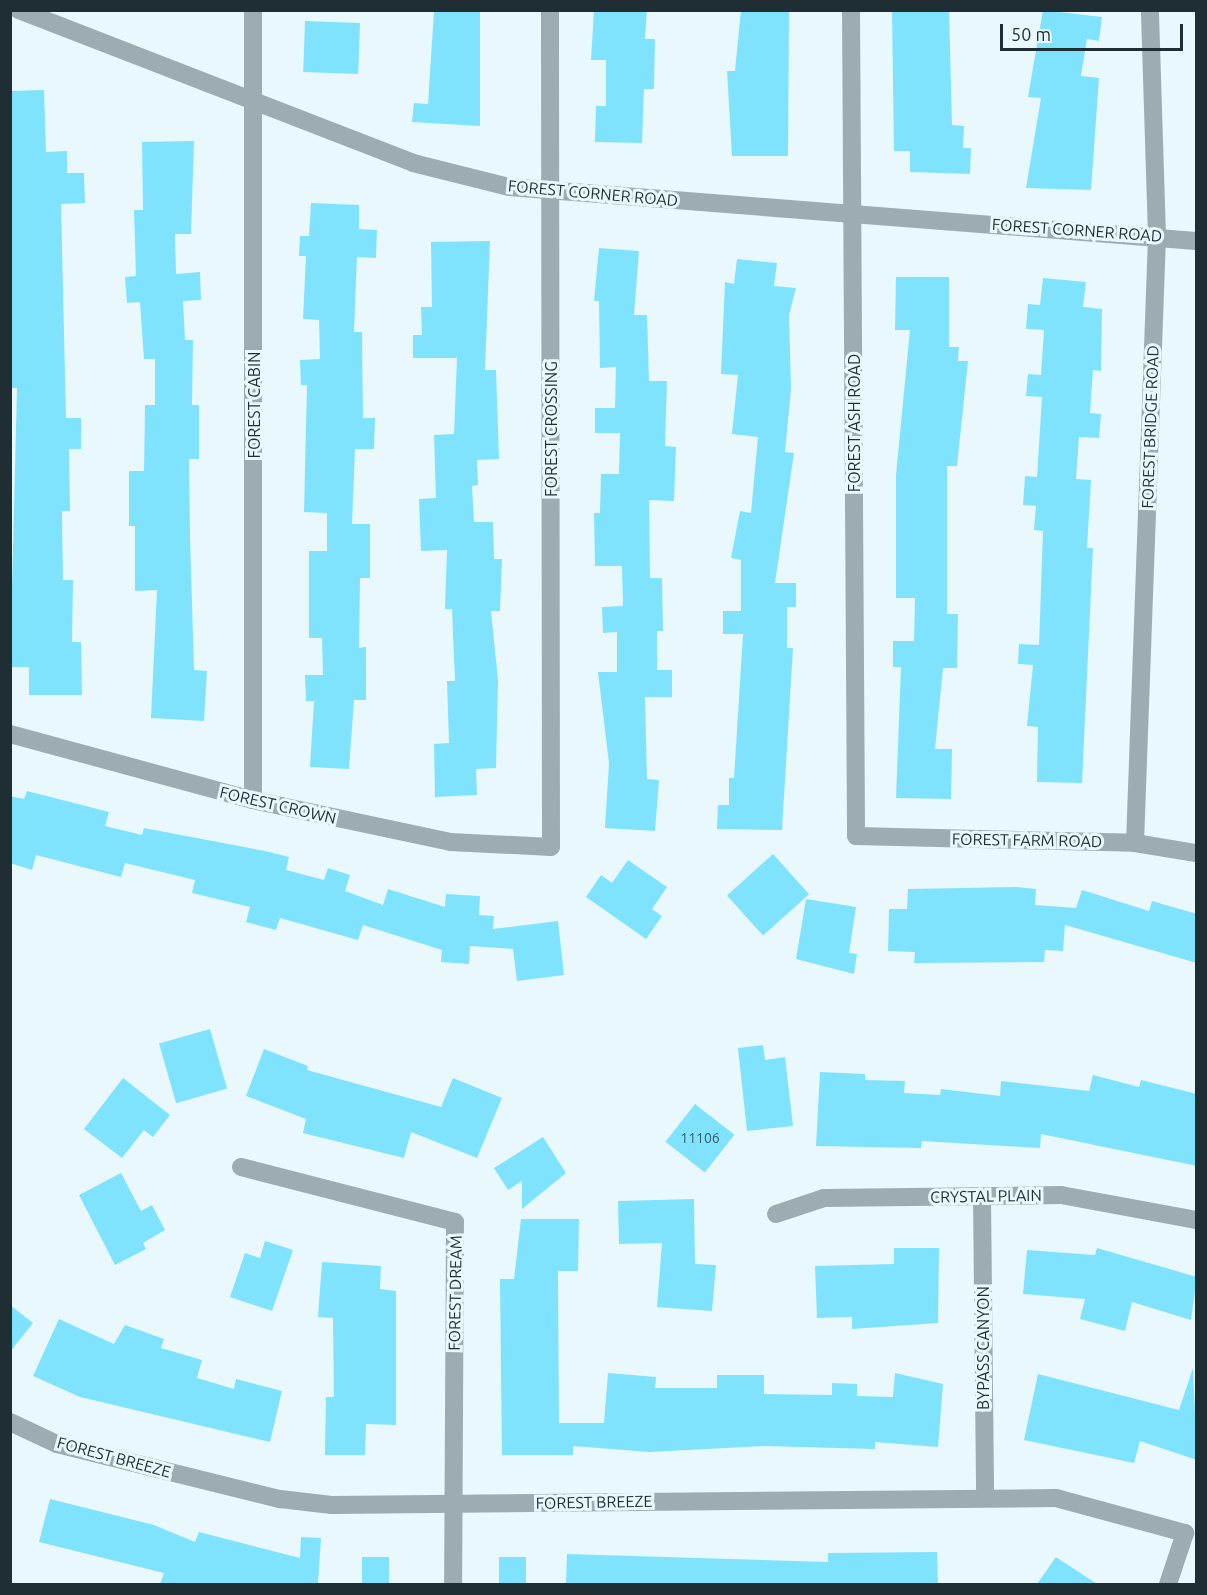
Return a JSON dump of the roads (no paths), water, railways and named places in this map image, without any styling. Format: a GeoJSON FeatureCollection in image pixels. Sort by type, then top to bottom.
{"type":"FeatureCollection","features":[{"type":"Feature","properties":{"kind":"street","name":"FOREST CORNER ROAD"},"geometry":{"type":"LineString","coordinates":[[19,10],[413,163],[551,192],[1157,236],[1197,241]]}},
{"type":"Feature","properties":{"kind":"street","name":"FOREST CABIN"},"geometry":{"type":"LineString","coordinates":[[253,10],[253,801]]}},
{"type":"Feature","properties":{"kind":"street","name":"FOREST CROSSING"},"geometry":{"type":"LineString","coordinates":[[550,10],[551,847]]}},
{"type":"Feature","properties":{"kind":"street","name":"FOREST ASH ROAD"},"geometry":{"type":"LineString","coordinates":[[851,10],[856,836]]}},
{"type":"Feature","properties":{"kind":"street","name":"FOREST BRIDGE ROAD"},"geometry":{"type":"LineString","coordinates":[[1135,843],[1157,236],[1150,10]]}},
{"type":"Feature","properties":{"kind":"street","name":"FOREST CROWN"},"geometry":{"type":"LineString","coordinates":[[10,735],[253,801],[450,843],[551,847]]}},
{"type":"Feature","properties":{"kind":"street","name":"FOREST FARM ROAD"},"geometry":{"type":"LineString","coordinates":[[856,836],[1135,843],[1197,853]]}},
{"type":"Feature","properties":{"kind":"street","name":"FOREST DREAM"},"geometry":{"type":"LineString","coordinates":[[241,1167],[455,1222],[453,1584]]}},
{"type":"Feature","properties":{"kind":"street","name":"BYPASS CANYON"},"geometry":{"type":"LineString","coordinates":[[982,1197],[985,1498]]}},
{"type":"Feature","properties":{"kind":"street","name":"CRYSTAL PLAIN"},"geometry":{"type":"LineString","coordinates":[[777,1214],[824,1198],[1101,1198],[1197,1220]]}},
{"type":"Feature","properties":{"kind":"street","name":"FOREST BREEZE"},"geometry":{"type":"LineString","coordinates":[[10,1422],[57,1444],[280,1499],[332,1505],[1056,1498],[1185,1533],[1168,1584]]}}]}
